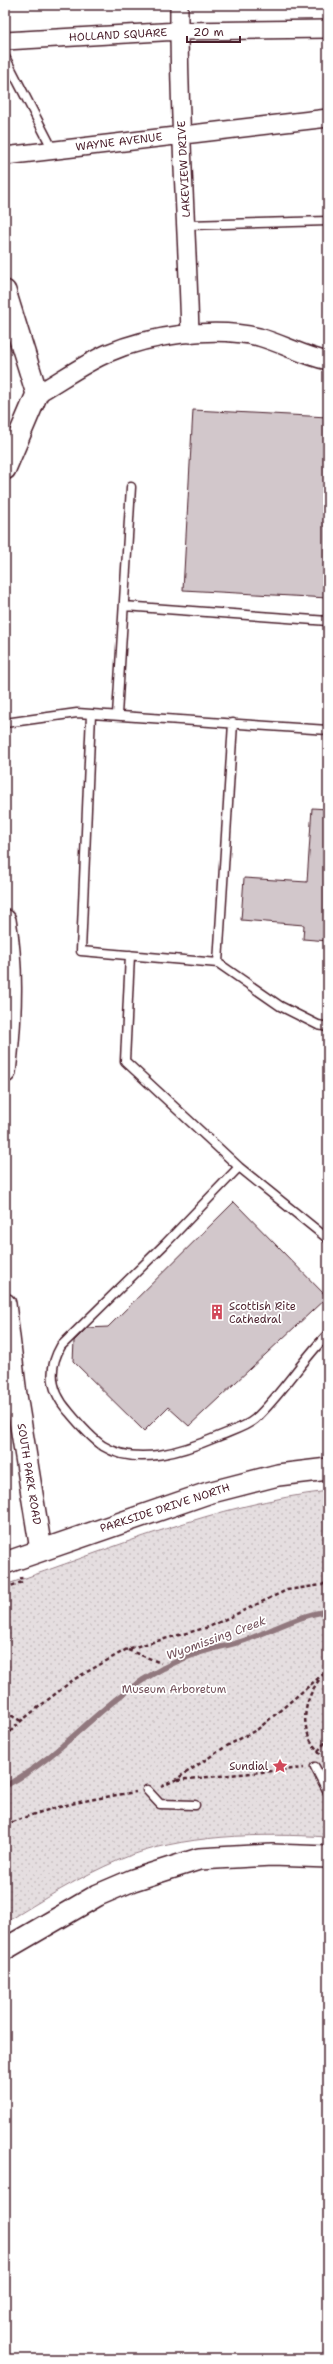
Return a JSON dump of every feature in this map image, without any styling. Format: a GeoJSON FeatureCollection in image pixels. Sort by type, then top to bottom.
{"type":"FeatureCollection","features":[{"type":"Feature","properties":{"kind":"street","name":"LAKEVIEW DRIVE"},"geometry":{"type":"LineString","coordinates":[[179,5],[181,135],[187,225],[190,334]]}},
{"type":"Feature","properties":{"kind":"street","name":"HOLLAND SQUARE"},"geometry":{"type":"LineString","coordinates":[[5,41],[179,31],[328,29]]}},
{"type":"Feature","properties":{"kind":"street","name":"WAYNE AVENUE"},"geometry":{"type":"LineString","coordinates":[[5,156],[328,118]]}},
{"type":"Feature","properties":{"kind":"street"},"geometry":{"type":"LineString","coordinates":[[5,291],[37,394]]}},
{"type":"Feature","properties":{"kind":"street"},"geometry":{"type":"LineString","coordinates":[[5,469],[37,394],[106,354],[126,346],[144,340],[190,334],[248,335],[271,341],[309,357],[328,361]]}},
{"type":"Feature","properties":{"kind":"street"},"geometry":{"type":"LineString","coordinates":[[5,920],[10,960],[11,1009],[5,1072]]}},
{"type":"Feature","properties":{"kind":"street","name":"SOUTH PARK ROAD"},"geometry":{"type":"LineString","coordinates":[[5,1304],[16,1395],[41,1550]]}},
{"type":"Feature","properties":{"kind":"street","name":"PARKSIDE DRIVE NORTH"},"geometry":{"type":"LineString","coordinates":[[5,1563],[208,1492],[278,1475],[328,1469]]}},
{"type":"Feature","properties":{"kind":"street"},"geometry":{"type":"LineString","coordinates":[[5,1949],[98,1895],[133,1880],[200,1860],[272,1855],[328,1857]]}},
{"type":"Feature","properties":{"kind":"lane"},"geometry":{"type":"LineString","coordinates":[[5,58],[53,150]]}},
{"type":"Feature","properties":{"kind":"lane"},"geometry":{"type":"LineString","coordinates":[[187,225],[328,221]]}},
{"type":"Feature","properties":{"kind":"lane"},"geometry":{"type":"LineString","coordinates":[[118,715],[131,487]]}},
{"type":"Feature","properties":{"kind":"lane"},"geometry":{"type":"LineString","coordinates":[[124,606],[328,621]]}},
{"type":"Feature","properties":{"kind":"lane"},"geometry":{"type":"LineString","coordinates":[[5,723],[64,714],[91,714],[328,730]]}},
{"type":"Feature","properties":{"kind":"lane"},"geometry":{"type":"LineString","coordinates":[[91,714],[81,951],[218,963],[280,1006],[318,1026],[328,1028]]}},
{"type":"Feature","properties":{"kind":"lane"},"geometry":{"type":"LineString","coordinates":[[218,963],[233,723]]}},
{"type":"Feature","properties":{"kind":"lane"},"geometry":{"type":"LineString","coordinates":[[130,955],[125,1061],[239,1167],[328,1240]]}},
{"type":"Feature","properties":{"kind":"lane"},"geometry":{"type":"LineString","coordinates":[[239,1167],[165,1244],[61,1346],[55,1357],[52,1369],[55,1392],[62,1403],[86,1431],[104,1446],[122,1454],[141,1457],[168,1452],[207,1441],[254,1420],[328,1334]]}},
{"type":"Feature","properties":{"kind":"lane"},"geometry":{"type":"LineString","coordinates":[[315,1767],[328,1792]]}},
{"type":"Feature","properties":{"kind":"lane"},"geometry":{"type":"LineString","coordinates":[[147,1790],[160,1804],[195,1805]]}},
{"type":"Feature","properties":{"kind":"path"},"geometry":{"type":"LineString","coordinates":[[5,1737],[21,1721],[73,1680],[127,1649],[209,1626],[287,1590],[322,1585],[328,1581]]}},
{"type":"Feature","properties":{"kind":"path"},"geometry":{"type":"LineString","coordinates":[[127,1649],[161,1662]]}},
{"type":"Feature","properties":{"kind":"path"},"geometry":{"type":"LineString","coordinates":[[5,1826],[37,1812],[80,1800],[158,1789],[176,1780],[225,1746],[258,1729],[328,1669]]}},
{"type":"Feature","properties":{"kind":"path"},"geometry":{"type":"LineString","coordinates":[[322,1675],[310,1691],[305,1716],[308,1734],[322,1757]]}},
{"type":"Feature","properties":{"kind":"path"},"geometry":{"type":"LineString","coordinates":[[5,1712],[21,1721]]}},
{"type":"Feature","properties":{"kind":"path"},"geometry":{"type":"LineString","coordinates":[[318,1751],[328,1739]]}},
{"type":"Feature","properties":{"kind":"path"},"geometry":{"type":"LineString","coordinates":[[176,1780],[315,1767]]}},
{"type":"Feature","properties":{"kind":"green space","name":"Museum Arboretum"},"geometry":{"type":"Polygon","coordinates":[[[328,1491],[328,1837],[276,1835],[222,1837],[195,1840],[143,1851],[119,1860],[75,1881],[5,1923],[5,1585],[164,1529],[205,1517],[286,1497],[328,1491]]]}},
{"type":"Feature","properties":{"kind":"building"},"geometry":{"type":"Polygon","coordinates":[[[193,410],[328,417],[328,598],[183,590],[193,410]]]}},
{"type":"Feature","properties":{"kind":"building"},"geometry":{"type":"Polygon","coordinates":[[[312,808],[328,809],[328,941],[303,939],[304,925],[241,920],[244,878],[307,882],[312,808]]]}},
{"type":"Feature","properties":{"kind":"building","name":"Scottish Rite Cathedral"},"geometry":{"type":"Polygon","coordinates":[[[234,1202],[327,1297],[189,1426],[168,1407],[144,1431],[73,1361],[74,1341],[87,1328],[108,1327],[234,1202]]]}},
{"type":"Feature","properties":{"kind":"waterway","name":"Wyomissing Creek"},"geometry":{"type":"LineString","coordinates":[[5,1786],[37,1766],[124,1693],[160,1670],[189,1656],[245,1640],[298,1619],[328,1611]]}},
{"type":"Feature","properties":{"kind":"place","name":"Scottish Rite Cathedral"},"geometry":{"type":"Point","coordinates":[217,1312]}},
{"type":"Feature","properties":{"kind":"place","name":"Sundial"},"geometry":{"type":"Point","coordinates":[280,1766]}}]}
